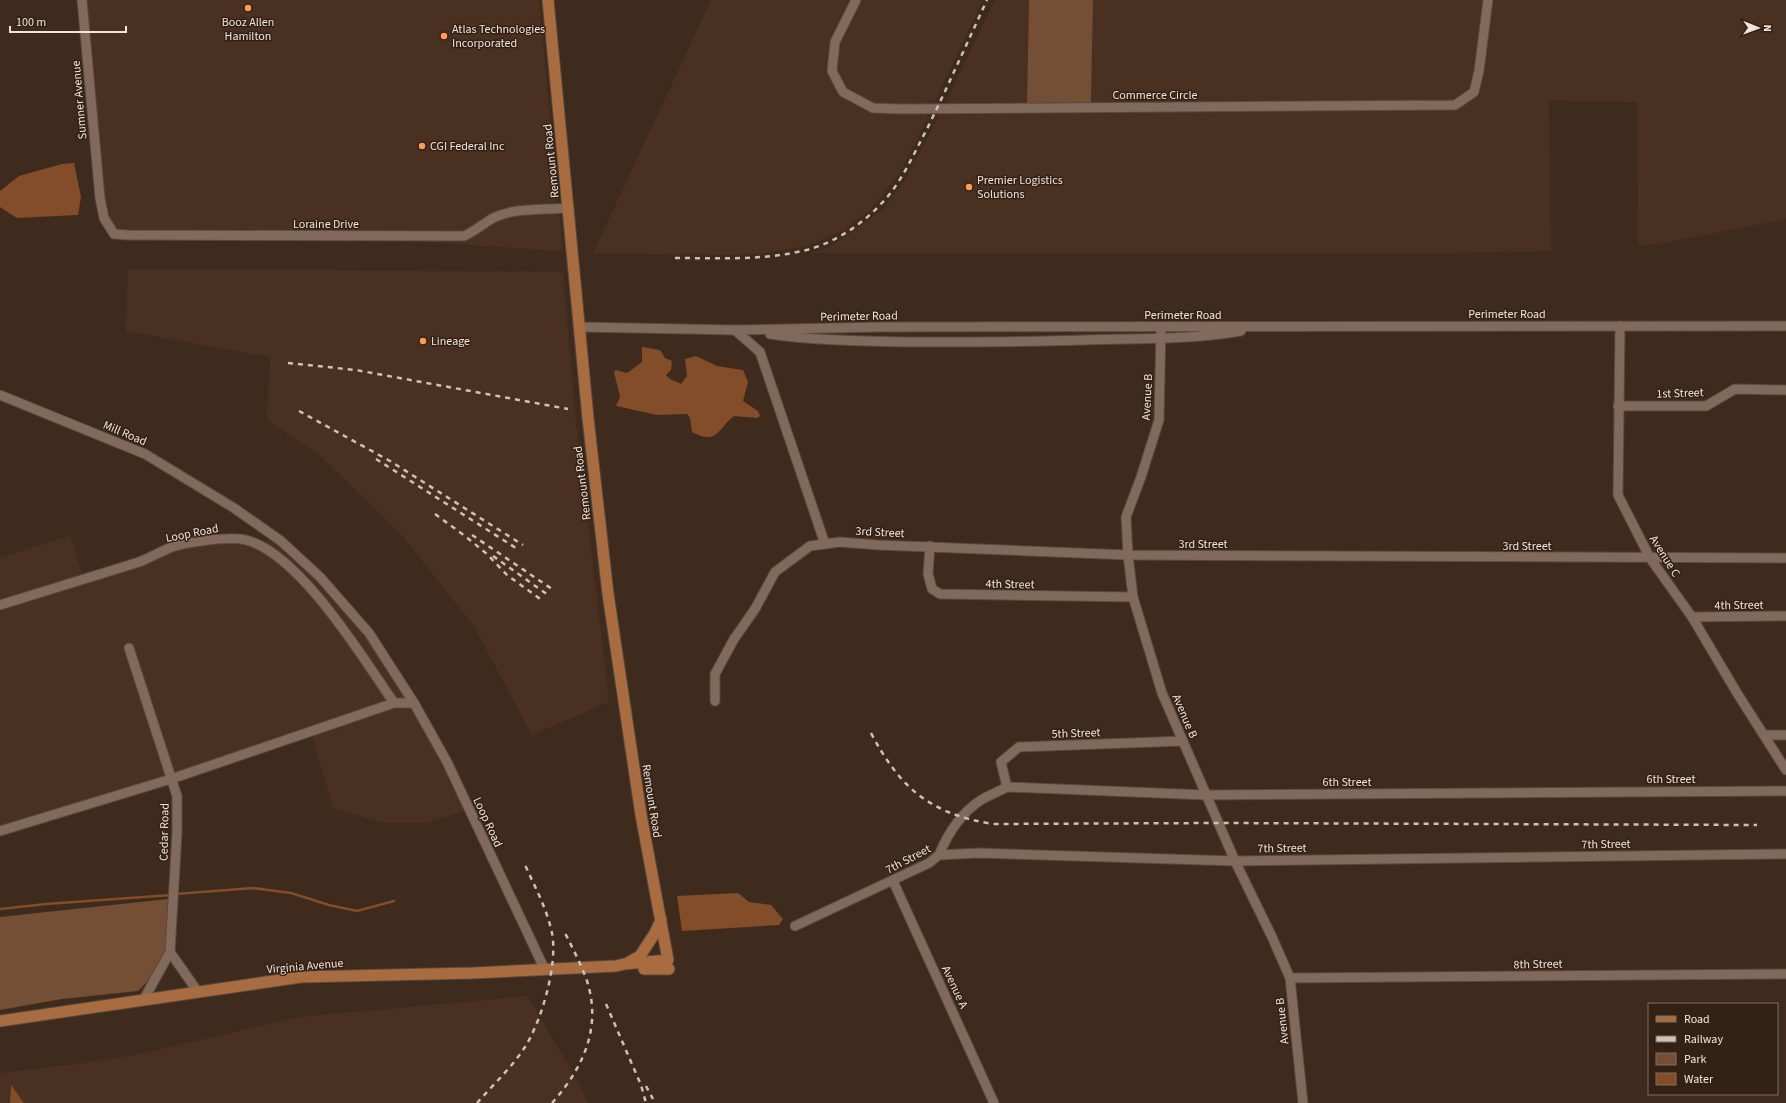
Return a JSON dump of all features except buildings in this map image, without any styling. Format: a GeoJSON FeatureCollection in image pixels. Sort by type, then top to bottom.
{"type":"FeatureCollection","features":[{"type":"Feature","properties":{"kind":"main road","name":"Remount Road"},"geometry":{"type":"LineString","coordinates":[[548,0],[588,418],[608,594],[641,815],[669,964]]}},
{"type":"Feature","properties":{"kind":"main road"},"geometry":{"type":"LineString","coordinates":[[620,965],[640,956],[655,933],[661,919]]}},
{"type":"Feature","properties":{"kind":"main road","name":"Virginia Avenue"},"geometry":{"type":"LineString","coordinates":[[0,1021],[301,977],[545,970],[620,965],[669,964]]}},
{"type":"Feature","properties":{"kind":"street","name":"Sumner Avenue"},"geometry":{"type":"LineString","coordinates":[[82,0],[100,198]]}},
{"type":"Feature","properties":{"kind":"street","name":"Commerce Circle"},"geometry":{"type":"LineString","coordinates":[[856,0],[835,42],[832,71],[843,92],[873,108],[908,109],[1455,105],[1474,92],[1479,71],[1488,0]]}},
{"type":"Feature","properties":{"kind":"street","name":"Loraine Drive"},"geometry":{"type":"LineString","coordinates":[[100,198],[104,218],[114,234],[128,235],[464,236],[476,231],[493,218],[511,212],[569,208]]}},
{"type":"Feature","properties":{"kind":"street"},"geometry":{"type":"LineString","coordinates":[[746,330],[822,339],[1008,343],[1161,338],[1221,334],[1264,326]]}},
{"type":"Feature","properties":{"kind":"street","name":"Avenue C"},"geometry":{"type":"LineString","coordinates":[[1620,326],[1618,495],[1650,558],[1692,617],[1786,770]]}},
{"type":"Feature","properties":{"kind":"street","name":"Perimeter Road"},"geometry":{"type":"LineString","coordinates":[[580,327],[746,330],[927,327],[1786,326]]}},
{"type":"Feature","properties":{"kind":"street"},"geometry":{"type":"LineString","coordinates":[[927,327],[928,342]]}},
{"type":"Feature","properties":{"kind":"street","name":"Avenue B"},"geometry":{"type":"LineString","coordinates":[[1161,327],[1159,420],[1141,478],[1126,517],[1128,556],[1133,597],[1162,693],[1235,861],[1290,978],[1303,1103]]}},
{"type":"Feature","properties":{"kind":"street"},"geometry":{"type":"LineString","coordinates":[[735,330],[760,352],[825,544]]}},
{"type":"Feature","properties":{"kind":"street","name":"1st Street"},"geometry":{"type":"LineString","coordinates":[[1618,406],[1706,406],[1736,389],[1786,390]]}},
{"type":"Feature","properties":{"kind":"street","name":"Mill Road"},"geometry":{"type":"LineString","coordinates":[[0,395],[145,454],[234,508],[281,541],[320,577],[369,633],[414,703]]}},
{"type":"Feature","properties":{"kind":"street","name":"Loop Road"},"geometry":{"type":"LineString","coordinates":[[0,605],[140,562],[172,547],[218,539],[246,540],[267,550],[292,567],[341,626],[394,703]]}},
{"type":"Feature","properties":{"kind":"street","name":"3rd Street"},"geometry":{"type":"LineString","coordinates":[[715,702],[715,674],[734,640],[755,609],[775,572],[810,546],[840,542],[1128,556],[1786,558]]}},
{"type":"Feature","properties":{"kind":"street","name":"4th Street"},"geometry":{"type":"LineString","coordinates":[[930,546],[928,574],[932,589],[940,594],[1133,597]]}},
{"type":"Feature","properties":{"kind":"street","name":"4th Street"},"geometry":{"type":"LineString","coordinates":[[1692,617],[1786,616]]}},
{"type":"Feature","properties":{"kind":"street","name":"Cedar Road"},"geometry":{"type":"LineString","coordinates":[[129,648],[176,796],[177,833],[170,952],[144,999]]}},
{"type":"Feature","properties":{"kind":"street"},"geometry":{"type":"LineString","coordinates":[[0,832],[171,779],[394,703],[414,703]]}},
{"type":"Feature","properties":{"kind":"street","name":"Loop Road"},"geometry":{"type":"LineString","coordinates":[[414,703],[447,762],[545,970]]}},
{"type":"Feature","properties":{"kind":"street"},"geometry":{"type":"LineString","coordinates":[[1764,735],[1786,735]]}},
{"type":"Feature","properties":{"kind":"street","name":"5th Street"},"geometry":{"type":"LineString","coordinates":[[1007,788],[1001,762],[1019,747],[1183,741]]}},
{"type":"Feature","properties":{"kind":"street","name":"6th Street"},"geometry":{"type":"LineString","coordinates":[[939,855],[947,837],[961,817],[981,800],[1007,788],[1206,795],[1786,791]]}},
{"type":"Feature","properties":{"kind":"street","name":"7th Street"},"geometry":{"type":"LineString","coordinates":[[795,926],[893,881],[929,863],[939,855],[979,853],[1235,861],[1786,854]]}},
{"type":"Feature","properties":{"kind":"street","name":"Avenue A"},"geometry":{"type":"LineString","coordinates":[[893,881],[994,1103]]}},
{"type":"Feature","properties":{"kind":"street"},"geometry":{"type":"LineString","coordinates":[[170,952],[198,992]]}},
{"type":"Feature","properties":{"kind":"street","name":"8th Street"},"geometry":{"type":"LineString","coordinates":[[1290,978],[1786,974]]}},
{"type":"Feature","properties":{"kind":"shaded area"},"geometry":{"type":"Polygon","coordinates":[[[82,0],[539,0],[563,251],[335,236],[114,234],[104,218],[82,0]]]}},
{"type":"Feature","properties":{"kind":"shaded area"},"geometry":{"type":"Polygon","coordinates":[[[711,0],[983,0],[912,150],[898,175],[872,208],[846,229],[808,246],[764,253],[736,255],[593,253],[711,0]]]}},
{"type":"Feature","properties":{"kind":"shaded area"},"geometry":{"type":"Polygon","coordinates":[[[995,0],[1029,0],[1027,108],[1091,107],[1093,0],[1786,0],[1786,219],[1659,244],[1638,245],[1637,102],[1549,100],[1551,251],[1425,253],[812,253],[829,247],[884,208],[905,180],[943,108],[995,0]]]}},
{"type":"Feature","properties":{"kind":"shaded area"},"geometry":{"type":"Polygon","coordinates":[[[128,269],[563,272],[575,412],[609,702],[532,735],[473,625],[401,534],[320,456],[267,420],[270,357],[126,331],[128,269]]]}},
{"type":"Feature","properties":{"kind":"shaded area"},"geometry":{"type":"Polygon","coordinates":[[[70,535],[84,579],[172,547],[246,540],[281,541],[369,633],[469,810],[425,823],[384,823],[333,808],[311,732],[0,831],[0,558],[70,535]]]}},
{"type":"Feature","properties":{"kind":"shaded area"},"geometry":{"type":"Polygon","coordinates":[[[528,996],[580,1085],[587,1103],[0,1103],[0,1073],[86,1063],[140,1054],[299,1017],[528,996]]]}},
{"type":"Feature","properties":{"kind":"green space"},"geometry":{"type":"Polygon","coordinates":[[[1029,0],[1093,0],[1091,103],[1027,104],[1029,0]]]}},
{"type":"Feature","properties":{"kind":"green space"},"geometry":{"type":"Polygon","coordinates":[[[168,899],[166,951],[149,980],[138,991],[62,999],[0,1010],[0,917],[168,899]]]}},
{"type":"Feature","properties":{"kind":"water"},"geometry":{"type":"Polygon","coordinates":[[[74,163],[81,197],[78,215],[17,218],[0,207],[0,191],[19,176],[62,164],[74,163]]]}},
{"type":"Feature","properties":{"kind":"water"},"geometry":{"type":"Polygon","coordinates":[[[642,347],[660,350],[665,358],[672,361],[671,370],[666,375],[670,379],[681,384],[687,376],[685,359],[696,356],[717,366],[743,370],[748,382],[743,401],[758,411],[760,416],[757,418],[734,416],[716,434],[712,437],[707,437],[700,436],[692,432],[690,418],[687,414],[657,415],[616,406],[620,397],[614,372],[616,370],[627,373],[642,362],[642,347]]]}},
{"type":"Feature","properties":{"kind":"water"},"geometry":{"type":"Polygon","coordinates":[[[738,893],[749,902],[771,905],[783,919],[779,925],[682,931],[677,896],[738,893]]]}},
{"type":"Feature","properties":{"kind":"water"},"geometry":{"type":"Polygon","coordinates":[[[11,1085],[24,1103],[10,1103],[11,1085]]]}},
{"type":"Feature","properties":{"kind":"waterway"},"geometry":{"type":"LineString","coordinates":[[176,894],[253,888],[291,893],[329,905],[357,911],[394,901]]}},
{"type":"Feature","properties":{"kind":"waterway"},"geometry":{"type":"LineString","coordinates":[[0,909],[46,904],[171,895]]}},
{"type":"Feature","properties":{"kind":"railway"},"geometry":{"type":"LineString","coordinates":[[675,258],[743,258],[793,253],[821,245],[854,228],[881,204],[895,187],[905,171],[935,113],[987,0]]}},
{"type":"Feature","properties":{"kind":"railway"},"geometry":{"type":"LineString","coordinates":[[288,363],[356,370],[568,409]]}},
{"type":"Feature","properties":{"kind":"railway"},"geometry":{"type":"LineString","coordinates":[[299,411],[390,461],[523,545]]}},
{"type":"Feature","properties":{"kind":"railway"},"geometry":{"type":"LineString","coordinates":[[376,459],[519,550]]}},
{"type":"Feature","properties":{"kind":"railway"},"geometry":{"type":"LineString","coordinates":[[435,514],[487,554],[507,575],[543,601]]}},
{"type":"Feature","properties":{"kind":"railway"},"geometry":{"type":"LineString","coordinates":[[472,535],[552,589]]}},
{"type":"Feature","properties":{"kind":"railway"},"geometry":{"type":"LineString","coordinates":[[493,556],[548,595]]}},
{"type":"Feature","properties":{"kind":"railway"},"geometry":{"type":"LineString","coordinates":[[871,733],[893,769],[919,795],[934,805],[951,813],[993,824],[1218,823],[1757,825]]}},
{"type":"Feature","properties":{"kind":"railway"},"geometry":{"type":"LineString","coordinates":[[477,1103],[508,1069],[525,1047],[543,1007],[551,976],[553,946],[550,924],[537,890],[525,865]]}},
{"type":"Feature","properties":{"kind":"railway"},"geometry":{"type":"LineString","coordinates":[[552,1103],[573,1076],[581,1061],[591,1031],[591,998],[587,981],[564,931]]}},
{"type":"Feature","properties":{"kind":"railway"},"geometry":{"type":"LineString","coordinates":[[606,1004],[641,1085],[646,1103]]}},
{"type":"Feature","properties":{"kind":"railway"},"geometry":{"type":"LineString","coordinates":[[646,1086],[653,1099]]}},
{"type":"Feature","properties":{"kind":"place","name":"Booz Allen Hamilton"},"geometry":{"type":"Point","coordinates":[248,8]}},
{"type":"Feature","properties":{"kind":"place","name":"Atlas Technologies Incorporated"},"geometry":{"type":"Point","coordinates":[444,36]}},
{"type":"Feature","properties":{"kind":"place","name":"CGI Federal Inc"},"geometry":{"type":"Point","coordinates":[422,146]}},
{"type":"Feature","properties":{"kind":"place","name":"Premier Logistics Solutions"},"geometry":{"type":"Point","coordinates":[969,187]}},
{"type":"Feature","properties":{"kind":"place","name":"Lineage"},"geometry":{"type":"Point","coordinates":[423,341]}}]}
